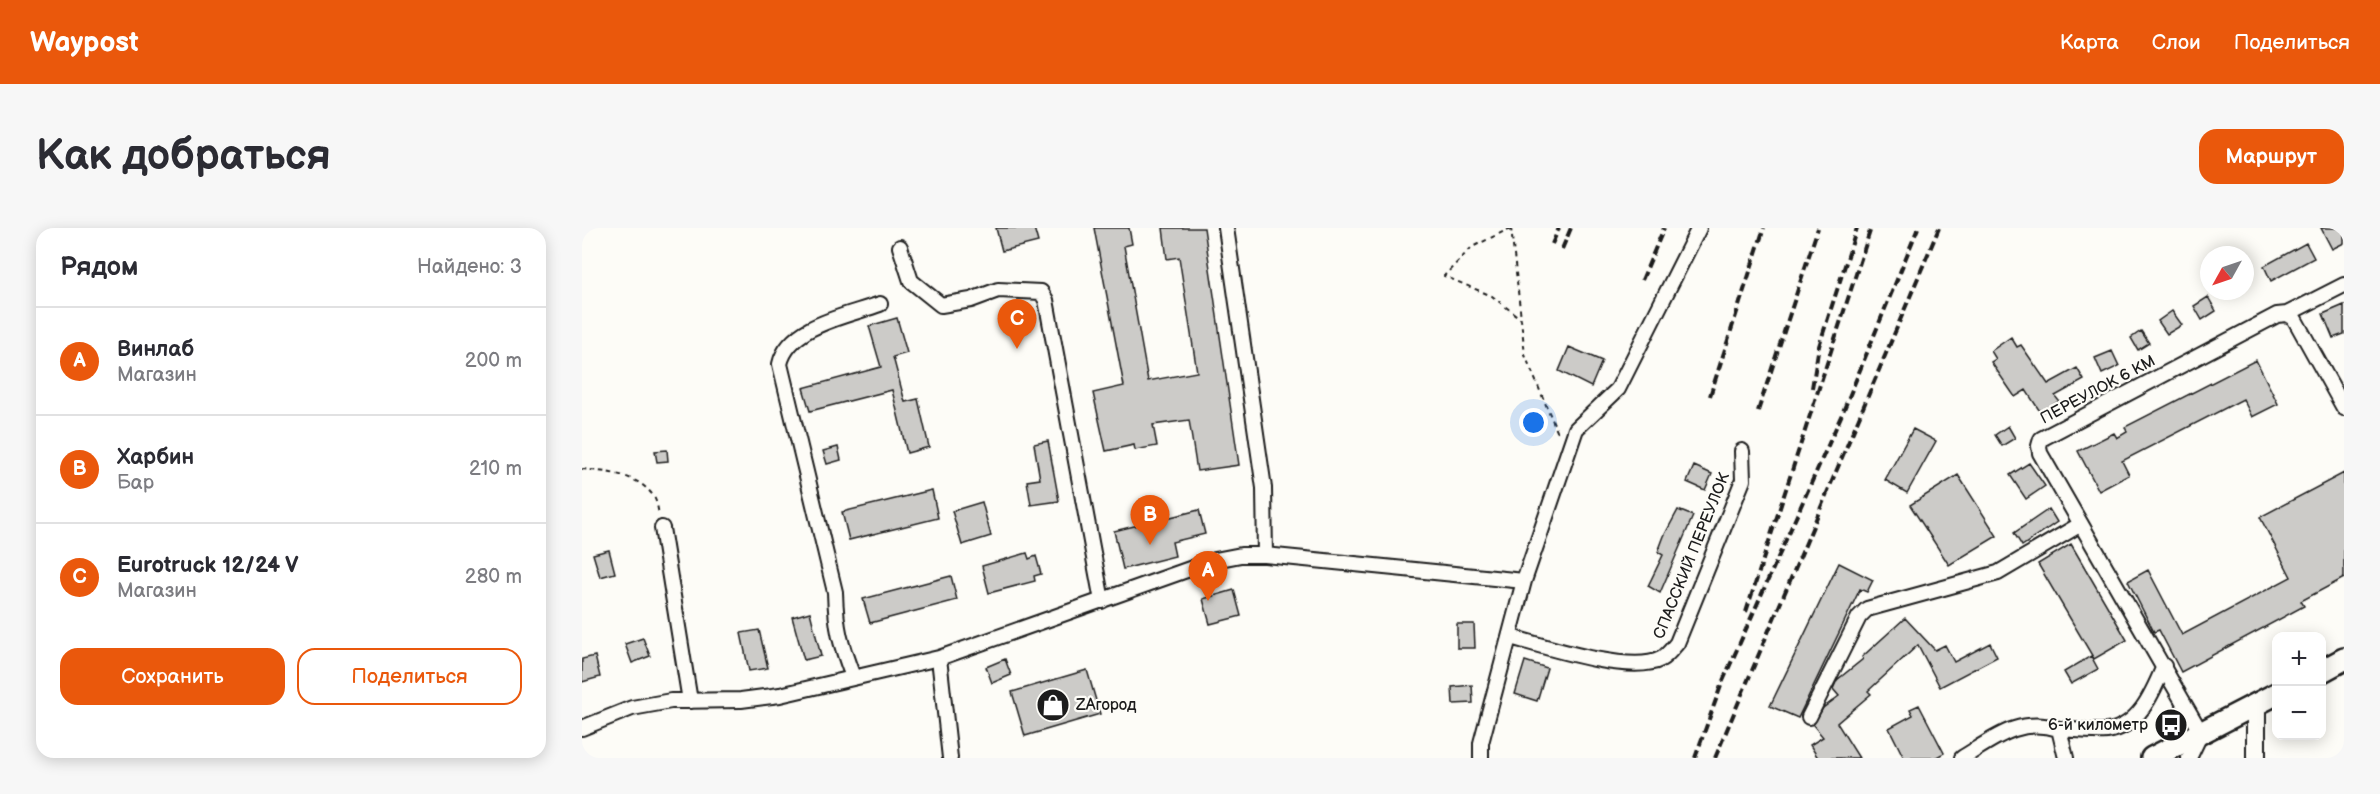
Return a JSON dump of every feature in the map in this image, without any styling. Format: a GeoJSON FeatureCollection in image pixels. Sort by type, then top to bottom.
{"type":"FeatureCollection","features":[{"type":"Feature","properties":{"kind":"highway"},"geometry":{"type":"LineString","coordinates":[[2152,758],[2272,697]]}},
{"type":"Feature","properties":{"kind":"main road"},"geometry":{"type":"LineString","coordinates":[[2256,705],[2256,758]]}},
{"type":"Feature","properties":{"kind":"street"},"geometry":{"type":"LineString","coordinates":[[1226,228],[1264,488],[1265,555]]}},
{"type":"Feature","properties":{"kind":"street"},"geometry":{"type":"LineString","coordinates":[[1481,758],[1481,743],[1524,582],[1576,429],[1618,389],[1700,228]]}},
{"type":"Feature","properties":{"kind":"street"},"geometry":{"type":"LineString","coordinates":[[900,248],[911,281],[941,305],[971,300],[999,290],[1041,292],[1046,300],[1102,601]]}},
{"type":"Feature","properties":{"kind":"street","name":"ПЕРЕУЛОК 6 КМ"},"geometry":{"type":"LineString","coordinates":[[2201,733],[2040,453],[2041,439],[2277,315],[2287,314],[2344,285]]}},
{"type":"Feature","properties":{"kind":"street"},"geometry":{"type":"LineString","coordinates":[[853,677],[839,642],[835,592],[780,364],[783,351],[805,331],[880,304]]}},
{"type":"Feature","properties":{"kind":"street"},"geometry":{"type":"LineString","coordinates":[[2287,314],[2294,318],[2344,408]]}},
{"type":"Feature","properties":{"kind":"street","name":"СПАССКИЙ ПЕРЕУЛОК"},"geometry":{"type":"LineString","coordinates":[[1511,637],[1596,659],[1634,664],[1660,660],[1670,652],[1677,643],[1743,480],[1742,451]]}},
{"type":"Feature","properties":{"kind":"street"},"geometry":{"type":"LineString","coordinates":[[1809,717],[1859,617],[1867,609],[1998,573],[2081,524]]}},
{"type":"Feature","properties":{"kind":"street"},"geometry":{"type":"LineString","coordinates":[[662,528],[690,701]]}},
{"type":"Feature","properties":{"kind":"street"},"geometry":{"type":"LineString","coordinates":[[582,728],[632,708],[671,701],[741,700],[780,695],[939,658],[1215,560],[1241,555],[1265,555],[1524,582]]}},
{"type":"Feature","properties":{"kind":"street"},"geometry":{"type":"LineString","coordinates":[[939,658],[950,758]]}},
{"type":"Feature","properties":{"kind":"street"},"geometry":{"type":"LineString","coordinates":[[1962,758],[2009,729],[2043,724],[2059,729],[2108,731],[2121,726],[2136,716],[2149,698],[2164,666]]}},
{"type":"Feature","properties":{"kind":"street"},"geometry":{"type":"LineString","coordinates":[[2059,729],[2066,758]]}},
{"type":"Feature","properties":{"kind":"street"},"geometry":{"type":"LineString","coordinates":[[2188,758],[2201,733]]}},
{"type":"Feature","properties":{"kind":"path"},"geometry":{"type":"LineString","coordinates":[[1521,319],[1492,296],[1444,276],[1472,247],[1511,228],[1525,355],[1557,434],[1570,448]]}},
{"type":"Feature","properties":{"kind":"path"},"geometry":{"type":"LineString","coordinates":[[582,469],[622,475],[640,483],[655,498],[662,528]]}},
{"type":"Feature","properties":{"kind":"building"},"geometry":{"type":"Polygon","coordinates":[[[996,228],[1034,228],[1038,242],[1002,251],[996,228]]]}},
{"type":"Feature","properties":{"kind":"building"},"geometry":{"type":"Polygon","coordinates":[[[1094,228],[1129,228],[1132,244],[1124,246],[1148,381],[1197,372],[1179,257],[1167,259],[1163,228],[1204,228],[1239,465],[1197,471],[1189,420],[1153,425],[1157,446],[1135,450],[1134,445],[1106,451],[1093,393],[1124,386],[1094,228]]]}},
{"type":"Feature","properties":{"kind":"building"},"geometry":{"type":"Polygon","coordinates":[[[2321,228],[2341,228],[2344,233],[2344,243],[2332,249],[2321,228]]]}},
{"type":"Feature","properties":{"kind":"building"},"geometry":{"type":"Polygon","coordinates":[[[2306,243],[2314,258],[2271,281],[2264,266],[2306,243]]]}},
{"type":"Feature","properties":{"kind":"building"},"geometry":{"type":"Polygon","coordinates":[[[2203,300],[2210,300],[2216,311],[2202,320],[2194,306],[2203,300]]]}},
{"type":"Feature","properties":{"kind":"building"},"geometry":{"type":"Polygon","coordinates":[[[2344,305],[2344,334],[2333,338],[2323,314],[2344,305]]]}},
{"type":"Feature","properties":{"kind":"building"},"geometry":{"type":"Polygon","coordinates":[[[2172,311],[2182,325],[2167,334],[2158,321],[2172,311]]]}},
{"type":"Feature","properties":{"kind":"building"},"geometry":{"type":"Polygon","coordinates":[[[897,318],[907,353],[893,357],[905,402],[918,399],[929,447],[907,453],[892,390],[810,411],[803,388],[881,367],[869,326],[897,318]]]}},
{"type":"Feature","properties":{"kind":"building"},"geometry":{"type":"Polygon","coordinates":[[[2141,331],[2149,343],[2138,350],[2131,338],[2141,331]]]}},
{"type":"Feature","properties":{"kind":"building"},"geometry":{"type":"Polygon","coordinates":[[[2011,337],[2017,347],[2021,345],[2048,384],[2077,368],[2084,380],[2055,396],[2059,401],[2041,413],[2026,390],[2015,397],[1991,362],[1996,359],[1991,351],[2011,337]]]}},
{"type":"Feature","properties":{"kind":"building"},"geometry":{"type":"Polygon","coordinates":[[[1569,347],[1602,361],[1591,387],[1559,371],[1569,347]]]}},
{"type":"Feature","properties":{"kind":"building"},"geometry":{"type":"Polygon","coordinates":[[[2112,351],[2119,366],[2102,374],[2095,358],[2112,351]]]}},
{"type":"Feature","properties":{"kind":"building"},"geometry":{"type":"Polygon","coordinates":[[[2256,360],[2278,404],[2252,417],[2243,399],[2122,461],[2129,475],[2099,491],[2078,451],[2114,433],[2117,438],[2127,432],[2125,427],[2256,360]]]}},
{"type":"Feature","properties":{"kind":"building"},"geometry":{"type":"Polygon","coordinates":[[[2008,426],[2015,438],[2002,446],[1995,435],[2008,426]]]}},
{"type":"Feature","properties":{"kind":"building"},"geometry":{"type":"Polygon","coordinates":[[[1913,429],[1936,441],[1907,493],[1885,480],[1913,429]]]}},
{"type":"Feature","properties":{"kind":"building"},"geometry":{"type":"Polygon","coordinates":[[[1048,441],[1059,501],[1031,505],[1027,481],[1040,479],[1034,444],[1048,441]]]}},
{"type":"Feature","properties":{"kind":"building"},"geometry":{"type":"Polygon","coordinates":[[[838,447],[841,460],[827,464],[823,451],[838,447]]]}},
{"type":"Feature","properties":{"kind":"building"},"geometry":{"type":"Polygon","coordinates":[[[667,450],[668,461],[657,462],[655,451],[667,450]]]}},
{"type":"Feature","properties":{"kind":"building"},"geometry":{"type":"Polygon","coordinates":[[[2029,463],[2045,486],[2026,499],[2010,475],[2029,463]]]}},
{"type":"Feature","properties":{"kind":"building"},"geometry":{"type":"Polygon","coordinates":[[[1694,466],[1712,474],[1705,490],[1687,482],[1694,466]]]}},
{"type":"Feature","properties":{"kind":"building"},"geometry":{"type":"Polygon","coordinates":[[[2344,473],[2344,578],[2301,601],[2304,606],[2181,672],[2159,630],[2154,632],[2128,581],[2148,570],[2182,635],[2291,577],[2260,517],[2344,473]]]}},
{"type":"Feature","properties":{"kind":"building"},"geometry":{"type":"Polygon","coordinates":[[[1958,475],[1997,536],[1949,565],[1910,505],[1958,475]]]}},
{"type":"Feature","properties":{"kind":"building"},"geometry":{"type":"Polygon","coordinates":[[[932,490],[938,518],[849,540],[842,512],[932,490]]]}},
{"type":"Feature","properties":{"kind":"building"},"geometry":{"type":"Polygon","coordinates":[[[982,502],[991,536],[962,545],[952,511],[982,502]]]}},
{"type":"Feature","properties":{"kind":"building"},"geometry":{"type":"Polygon","coordinates":[[[2049,509],[2057,522],[2022,546],[2014,533],[2049,509]]]}},
{"type":"Feature","properties":{"kind":"building"},"geometry":{"type":"Polygon","coordinates":[[[1199,510],[1205,534],[1172,542],[1175,556],[1123,569],[1114,531],[1199,510]]]}},
{"type":"Feature","properties":{"kind":"building"},"geometry":{"type":"Polygon","coordinates":[[[1678,510],[1693,516],[1660,593],[1648,586],[1663,555],[1658,552],[1664,536],[1678,510]]]}},
{"type":"Feature","properties":{"kind":"building"},"geometry":{"type":"Polygon","coordinates":[[[2071,544],[2127,640],[2094,659],[2038,564],[2071,544]]]}},
{"type":"Feature","properties":{"kind":"building"},"geometry":{"type":"Polygon","coordinates":[[[609,550],[615,573],[600,577],[593,554],[609,550]]]}},
{"type":"Feature","properties":{"kind":"building"},"geometry":{"type":"Polygon","coordinates":[[[1027,553],[1029,559],[1036,556],[1041,574],[1034,576],[1035,581],[989,593],[982,566],[1027,553]]]}},
{"type":"Feature","properties":{"kind":"building"},"geometry":{"type":"Polygon","coordinates":[[[1839,563],[1873,580],[1867,592],[1860,589],[1798,718],[1770,706],[1839,563]]]}},
{"type":"Feature","properties":{"kind":"building"},"geometry":{"type":"Polygon","coordinates":[[[951,576],[957,600],[870,623],[863,599],[951,576]]]}},
{"type":"Feature","properties":{"kind":"building"},"geometry":{"type":"Polygon","coordinates":[[[1234,590],[1241,616],[1210,624],[1203,599],[1234,590]]]}},
{"type":"Feature","properties":{"kind":"building"},"geometry":{"type":"Polygon","coordinates":[[[810,612],[821,656],[804,660],[792,617],[810,612]]]}},
{"type":"Feature","properties":{"kind":"building"},"geometry":{"type":"Polygon","coordinates":[[[1905,618],[1935,650],[1945,645],[1954,662],[1990,643],[1997,657],[1940,687],[1918,645],[1868,691],[1871,694],[1837,723],[1859,758],[1818,758],[1810,745],[1823,737],[1813,725],[1823,708],[1839,696],[1833,689],[1837,680],[1863,659],[1862,657],[1905,618]]]}},
{"type":"Feature","properties":{"kind":"building"},"geometry":{"type":"Polygon","coordinates":[[[1457,624],[1474,624],[1475,648],[1457,648],[1457,624]]]}},
{"type":"Feature","properties":{"kind":"building"},"geometry":{"type":"Polygon","coordinates":[[[759,630],[768,668],[749,671],[741,633],[759,630]]]}},
{"type":"Feature","properties":{"kind":"building"},"geometry":{"type":"Polygon","coordinates":[[[643,638],[650,656],[632,663],[625,644],[643,638]]]}},
{"type":"Feature","properties":{"kind":"building"},"geometry":{"type":"Polygon","coordinates":[[[595,656],[600,677],[582,682],[582,659],[595,656]]]}},
{"type":"Feature","properties":{"kind":"building"},"geometry":{"type":"Polygon","coordinates":[[[2091,656],[2098,669],[2071,684],[2064,672],[2091,656]]]}},
{"type":"Feature","properties":{"kind":"building"},"geometry":{"type":"Polygon","coordinates":[[[1005,659],[1011,675],[992,683],[986,667],[1005,659]]]}},
{"type":"Feature","properties":{"kind":"building"},"geometry":{"type":"Polygon","coordinates":[[[1525,661],[1547,668],[1537,701],[1515,694],[1525,661]]]}},
{"type":"Feature","properties":{"kind":"building"},"geometry":{"type":"Polygon","coordinates":[[[1087,670],[1100,714],[1025,736],[1012,692],[1087,670]]]}},
{"type":"Feature","properties":{"kind":"building"},"geometry":{"type":"Polygon","coordinates":[[[1472,685],[1473,703],[1453,704],[1452,687],[1472,685]]]}},
{"type":"Feature","properties":{"kind":"building"},"geometry":{"type":"Polygon","coordinates":[[[1919,705],[1944,753],[1935,758],[1904,758],[1889,728],[1913,715],[1910,709],[1919,705]]]}},
{"type":"Feature","properties":{"kind":"railway"},"geometry":{"type":"LineString","coordinates":[[1552,244],[1559,228]]}},
{"type":"Feature","properties":{"kind":"railway"},"geometry":{"type":"LineString","coordinates":[[1562,249],[1571,228]]}},
{"type":"Feature","properties":{"kind":"railway"},"geometry":{"type":"LineString","coordinates":[[1642,280],[1664,228]]}},
{"type":"Feature","properties":{"kind":"railway"},"geometry":{"type":"LineString","coordinates":[[1710,396],[1764,228]]}},
{"type":"Feature","properties":{"kind":"railway"},"geometry":{"type":"LineString","coordinates":[[1758,411],[1818,228]]}},
{"type":"Feature","properties":{"kind":"railway"},"geometry":{"type":"LineString","coordinates":[[1812,388],[1819,346],[1857,228]]}},
{"type":"Feature","properties":{"kind":"railway"},"geometry":{"type":"LineString","coordinates":[[1746,612],[1871,228]]}},
{"type":"Feature","properties":{"kind":"railway"},"geometry":{"type":"LineString","coordinates":[[1695,758],[1722,683],[1842,414],[1918,228]]}},
{"type":"Feature","properties":{"kind":"railway"},"geometry":{"type":"LineString","coordinates":[[1715,758],[1939,228]]}},
{"type":"Feature","properties":{"kind":"place","name":"Eurotruck 12/24 V"},"geometry":{"type":"Point","coordinates":[1017,349]}},
{"type":"Feature","properties":{"kind":"place","name":"Харбин"},"geometry":{"type":"Point","coordinates":[1150,545]}},
{"type":"Feature","properties":{"kind":"place","name":"Винлаб"},"geometry":{"type":"Point","coordinates":[1208,601]}},
{"type":"Feature","properties":{"kind":"place","name":"ZAгород"},"geometry":{"type":"Point","coordinates":[1053,705]}},
{"type":"Feature","properties":{"kind":"place","name":"6-й километр"},"geometry":{"type":"Point","coordinates":[2171,725]}}]}
